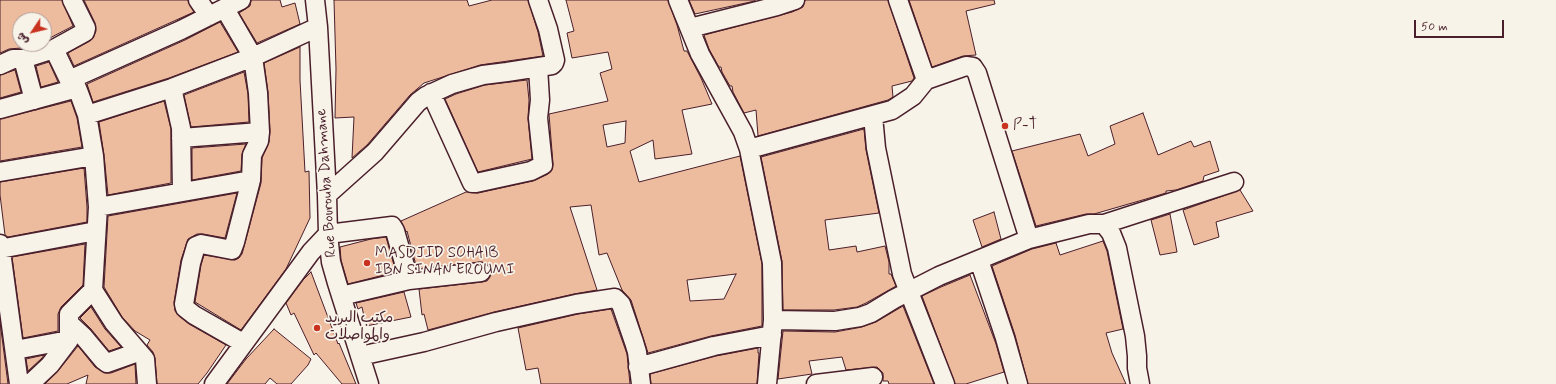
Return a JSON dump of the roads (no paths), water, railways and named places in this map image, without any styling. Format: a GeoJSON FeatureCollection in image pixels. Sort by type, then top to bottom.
{"type":"FeatureCollection","features":[{"type":"Feature","properties":{"kind":"street"},"geometry":{"type":"LineString","coordinates":[[0,64],[13,59],[23,59],[54,48],[85,32],[86,28],[72,0]]}},
{"type":"Feature","properties":{"kind":"street"},"geometry":{"type":"LineString","coordinates":[[198,0],[217,12],[253,57],[258,93],[260,132],[259,141],[252,155],[251,180],[239,229],[232,250],[201,244],[196,246],[191,263],[184,304],[185,308],[194,315],[243,343]]}},
{"type":"Feature","properties":{"kind":"street"},"geometry":{"type":"LineString","coordinates":[[0,109],[34,100],[73,84],[241,0]]}},
{"type":"Feature","properties":{"kind":"street","name":"Rue Bourouba Dahmane"},"geometry":{"type":"LineString","coordinates":[[315,0],[318,27],[328,234],[332,262],[341,296],[369,384]]}},
{"type":"Feature","properties":{"kind":"street"},"geometry":{"type":"LineString","coordinates":[[327,195],[375,152],[418,102],[430,93],[452,84],[483,75],[552,65],[555,60],[548,29],[538,0]]}},
{"type":"Feature","properties":{"kind":"street"},"geometry":{"type":"LineString","coordinates":[[678,0],[700,54],[743,132],[749,148],[772,263],[773,327],[767,384]]}},
{"type":"Feature","properties":{"kind":"street"},"geometry":{"type":"LineString","coordinates":[[690,28],[795,0]]}},
{"type":"Feature","properties":{"kind":"street"},"geometry":{"type":"LineString","coordinates":[[898,0],[926,80]]}},
{"type":"Feature","properties":{"kind":"street"},"geometry":{"type":"LineString","coordinates":[[87,115],[172,88],[253,57],[318,27]]}},
{"type":"Feature","properties":{"kind":"street"},"geometry":{"type":"LineString","coordinates":[[54,48],[87,115],[94,156],[98,207],[93,290],[114,323],[144,359],[147,384]]}},
{"type":"Feature","properties":{"kind":"street"},"geometry":{"type":"LineString","coordinates":[[23,59],[34,100]]}},
{"type":"Feature","properties":{"kind":"street"},"geometry":{"type":"LineString","coordinates":[[749,148],[892,110],[905,102],[926,80],[966,66],[972,68],[977,73],[1030,239]]}},
{"type":"Feature","properties":{"kind":"street"},"geometry":{"type":"LineString","coordinates":[[430,93],[472,183],[531,171],[543,165],[538,118],[540,100],[538,67]]}},
{"type":"Feature","properties":{"kind":"street"},"geometry":{"type":"LineString","coordinates":[[172,88],[179,118],[181,138],[182,192]]}},
{"type":"Feature","properties":{"kind":"street"},"geometry":{"type":"LineString","coordinates":[[873,116],[876,148],[902,274],[945,384]]}},
{"type":"Feature","properties":{"kind":"street"},"geometry":{"type":"LineString","coordinates":[[181,138],[260,132]]}},
{"type":"Feature","properties":{"kind":"street"},"geometry":{"type":"LineString","coordinates":[[0,172],[94,156]]}},
{"type":"Feature","properties":{"kind":"street"},"geometry":{"type":"LineString","coordinates":[[98,207],[251,180]]}},
{"type":"Feature","properties":{"kind":"street"},"geometry":{"type":"LineString","coordinates":[[360,356],[431,340],[496,322],[576,304],[615,298],[621,304],[634,342],[637,352],[639,375],[714,346],[773,327],[860,317],[871,313],[894,299],[939,276],[1030,239],[1089,224],[1104,224],[1234,182]]}},
{"type":"Feature","properties":{"kind":"street"},"geometry":{"type":"LineString","coordinates":[[1104,224],[1117,248],[1136,336],[1137,368],[1140,384]]}},
{"type":"Feature","properties":{"kind":"street"},"geometry":{"type":"LineString","coordinates":[[214,384],[311,252],[328,234],[392,226],[395,231],[409,280]]}},
{"type":"Feature","properties":{"kind":"street"},"geometry":{"type":"LineString","coordinates":[[0,249],[96,231]]}},
{"type":"Feature","properties":{"kind":"street"},"geometry":{"type":"LineString","coordinates":[[0,244],[3,287],[15,350],[19,384]]}},
{"type":"Feature","properties":{"kind":"street"},"geometry":{"type":"LineString","coordinates":[[979,260],[1018,384]]}},
{"type":"Feature","properties":{"kind":"street"},"geometry":{"type":"LineString","coordinates":[[341,296],[409,280],[481,272]]}},
{"type":"Feature","properties":{"kind":"street"},"geometry":{"type":"LineString","coordinates":[[27,384],[33,381],[50,365],[69,332],[69,314],[93,290]]}},
{"type":"Feature","properties":{"kind":"street"},"geometry":{"type":"LineString","coordinates":[[15,350],[69,332],[83,336],[107,363],[138,352]]}},
{"type":"Feature","properties":{"kind":"street"},"geometry":{"type":"LineString","coordinates":[[816,384],[874,377]]}},
{"type":"Feature","properties":{"kind":"place","name":"P-T"},"geometry":{"type":"Point","coordinates":[1005,126]}},
{"type":"Feature","properties":{"kind":"place","name":"MASDJID SOHAIB IBN SINAN EROUMI"},"geometry":{"type":"Point","coordinates":[367,263]}},
{"type":"Feature","properties":{"kind":"place","name":"مكتب البريد والمواصلات"},"geometry":{"type":"Point","coordinates":[317,328]}}]}
